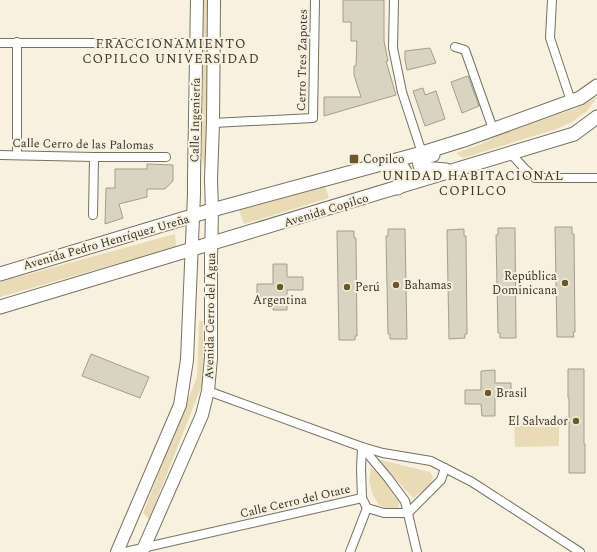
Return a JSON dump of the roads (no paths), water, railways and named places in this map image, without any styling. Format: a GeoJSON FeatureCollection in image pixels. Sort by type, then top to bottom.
{"type":"FeatureCollection","features":[{"type":"Feature","properties":{"kind":"main road"},"geometry":{"type":"LineString","coordinates":[[212,210],[422,153],[467,139],[580,98],[597,86]]}},
{"type":"Feature","properties":{"kind":"main road","name":"Avenida Copilco"},"geometry":{"type":"LineString","coordinates":[[211,244],[574,134],[597,117]]}},
{"type":"Feature","properties":{"kind":"main road"},"geometry":{"type":"LineString","coordinates":[[451,171],[423,168],[420,166],[420,161],[451,148],[467,139]]}},
{"type":"Feature","properties":{"kind":"main road"},"geometry":{"type":"LineString","coordinates":[[386,163],[399,165],[406,174],[406,179],[398,188]]}},
{"type":"Feature","properties":{"kind":"main road","name":"Avenida Pedro Henríquez Ureña"},"geometry":{"type":"LineString","coordinates":[[0,274],[193,217],[212,210]]}},
{"type":"Feature","properties":{"kind":"main road"},"geometry":{"type":"LineString","coordinates":[[0,307],[211,244]]}},
{"type":"Feature","properties":{"kind":"street","name":"Calle Ingeniería"},"geometry":{"type":"LineString","coordinates":[[193,217],[197,0]]}},
{"type":"Feature","properties":{"kind":"street","name":"Calle Ingeniería"},"geometry":{"type":"LineString","coordinates":[[212,210],[211,179],[214,0]]}},
{"type":"Feature","properties":{"kind":"street","name":"Cerro Tres Zapotes"},"geometry":{"type":"LineString","coordinates":[[213,123],[313,118],[316,0]]}},
{"type":"Feature","properties":{"kind":"street"},"geometry":{"type":"LineString","coordinates":[[394,0],[393,48],[402,92],[422,153]]}},
{"type":"Feature","properties":{"kind":"street"},"geometry":{"type":"LineString","coordinates":[[552,0],[550,38],[571,101]]}},
{"type":"Feature","properties":{"kind":"street"},"geometry":{"type":"LineString","coordinates":[[17,155],[18,42]]}},
{"type":"Feature","properties":{"kind":"street"},"geometry":{"type":"LineString","coordinates":[[0,43],[196,43]]}},
{"type":"Feature","properties":{"kind":"street"},"geometry":{"type":"LineString","coordinates":[[455,47],[466,50],[493,129]]}},
{"type":"Feature","properties":{"kind":"street"},"geometry":{"type":"LineString","coordinates":[[511,154],[535,178],[597,178]]}},
{"type":"Feature","properties":{"kind":"street","name":"Calle Cerro de las Palomas"},"geometry":{"type":"LineString","coordinates":[[0,155],[166,156]]}},
{"type":"Feature","properties":{"kind":"street"},"geometry":{"type":"LineString","coordinates":[[93,215],[94,156]]}},
{"type":"Feature","properties":{"kind":"street"},"geometry":{"type":"LineString","coordinates":[[194,177],[202,182],[211,179]]}},
{"type":"Feature","properties":{"kind":"street","name":"Avenida Cerro del Agua"},"geometry":{"type":"LineString","coordinates":[[142,550],[202,415],[208,391],[211,358],[212,210]]}},
{"type":"Feature","properties":{"kind":"street","name":"Avenida Cerro del Agua"},"geometry":{"type":"LineString","coordinates":[[117,552],[180,404],[186,360],[193,217]]}},
{"type":"Feature","properties":{"kind":"street"},"geometry":{"type":"LineString","coordinates":[[208,391],[362,447],[383,453],[431,461],[472,482],[580,552]]}},
{"type":"Feature","properties":{"kind":"street"},"geometry":{"type":"LineString","coordinates":[[362,447],[362,498]]}},
{"type":"Feature","properties":{"kind":"street"},"geometry":{"type":"LineString","coordinates":[[362,447],[405,501],[417,552]]}},
{"type":"Feature","properties":{"kind":"street"},"geometry":{"type":"LineString","coordinates":[[350,552],[367,508],[384,513],[408,513],[441,480],[445,468]]}},
{"type":"Feature","properties":{"kind":"street","name":"Calle Cerro del Otate"},"geometry":{"type":"LineString","coordinates":[[125,552],[142,550],[362,498],[367,508]]}},
{"type":"Feature","properties":{"kind":"place","name":"Copilco"},"geometry":{"type":"Point","coordinates":[354,159]}},
{"type":"Feature","properties":{"kind":"place","name":"República Dominicana"},"geometry":{"type":"Point","coordinates":[565,283]}},
{"type":"Feature","properties":{"kind":"place","name":"Bahamas"},"geometry":{"type":"Point","coordinates":[396,285]}},
{"type":"Feature","properties":{"kind":"place","name":"Argentina"},"geometry":{"type":"Point","coordinates":[280,287]}},
{"type":"Feature","properties":{"kind":"place","name":"Perú"},"geometry":{"type":"Point","coordinates":[347,287]}},
{"type":"Feature","properties":{"kind":"place","name":"Brasil"},"geometry":{"type":"Point","coordinates":[488,393]}},
{"type":"Feature","properties":{"kind":"place","name":"El Salvador"},"geometry":{"type":"Point","coordinates":[576,421]}},
{"type":"Feature","properties":{"kind":"district","name":"FRACCIONAMIENTO COPILCO UNIVERSIDAD"},"geometry":{"type":"Point","coordinates":[171,50]}},
{"type":"Feature","properties":{"kind":"district","name":"UNIDAD HABITACIONAL COPILCO"},"geometry":{"type":"Point","coordinates":[473,182]}}]}
